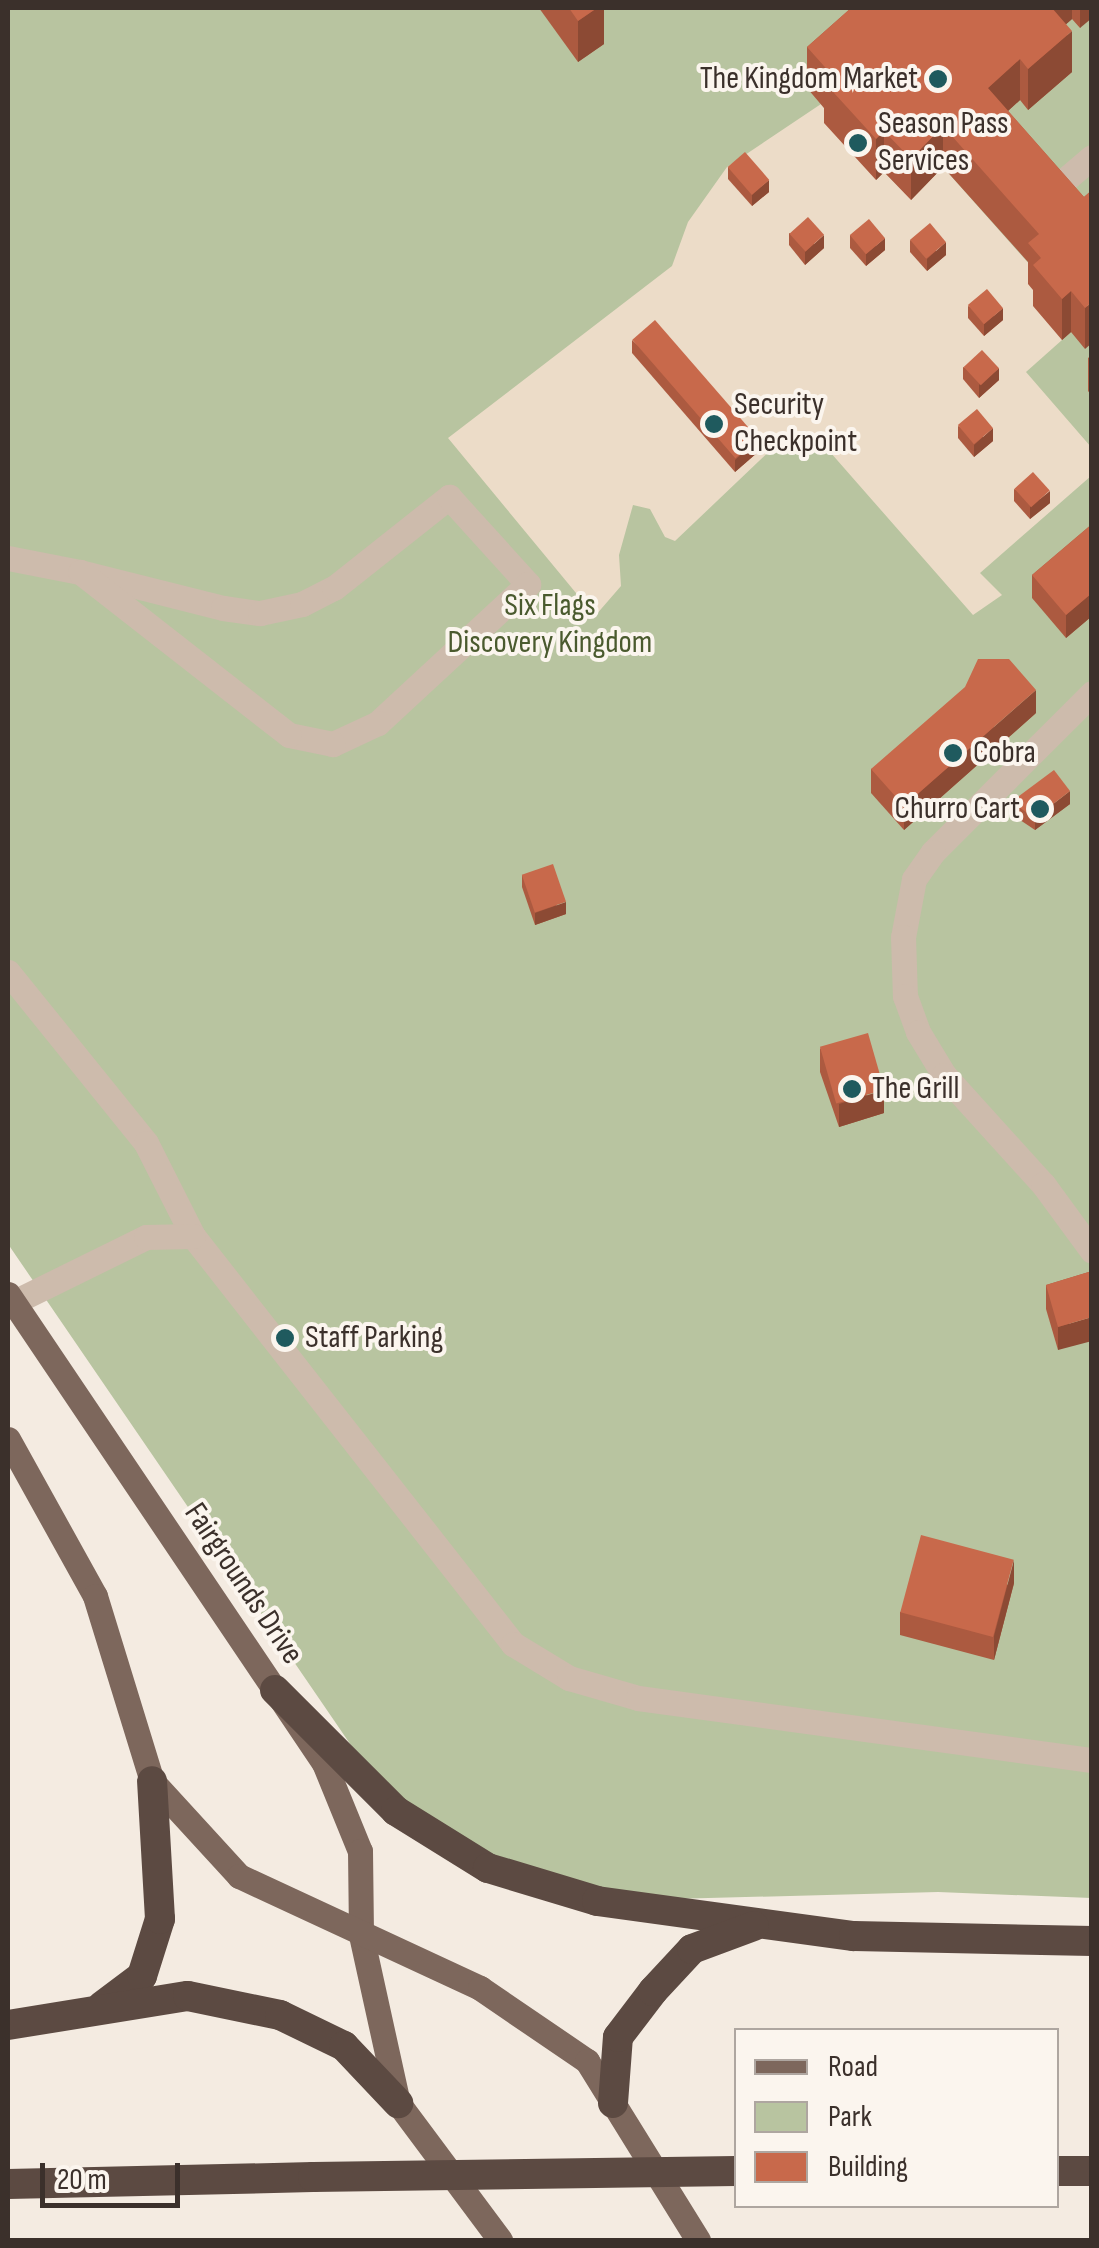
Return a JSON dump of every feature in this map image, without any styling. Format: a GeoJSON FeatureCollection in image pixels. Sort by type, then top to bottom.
{"type":"FeatureCollection","features":[{"type":"Feature","properties":{"kind":"highway"},"geometry":{"type":"LineString","coordinates":[[276,1690],[396,1811],[488,1868],[597,1902],[854,1936],[1092,1941]]}},
{"type":"Feature","properties":{"kind":"highway"},"geometry":{"type":"LineString","coordinates":[[99,2008],[142,1976],[160,1919],[152,1781]]}},
{"type":"Feature","properties":{"kind":"highway"},"geometry":{"type":"LineString","coordinates":[[613,2103],[618,2037],[653,1991],[692,1949],[756,1926]]}},
{"type":"Feature","properties":{"kind":"highway"},"geometry":{"type":"LineString","coordinates":[[8,2025],[188,1996],[280,2015],[344,2046],[398,2103]]}},
{"type":"Feature","properties":{"kind":"highway"},"geometry":{"type":"LineString","coordinates":[[8,2184],[734,2171]]}},
{"type":"Feature","properties":{"kind":"highway"},"geometry":{"type":"LineString","coordinates":[[1059,2171],[1092,2171]]}},
{"type":"Feature","properties":{"kind":"main road","name":"Fairgrounds Drive"},"geometry":{"type":"LineString","coordinates":[[9,1300],[324,1762],[360,1851],[362,1935],[398,2103],[500,2240]]}},
{"type":"Feature","properties":{"kind":"main road"},"geometry":{"type":"LineString","coordinates":[[8,1439],[95,1596],[152,1781],[240,1876],[480,1988],[587,2061],[698,2240]]}},
{"type":"Feature","properties":{"kind":"street"},"geometry":{"type":"LineString","coordinates":[[1047,195],[1092,157]]}},
{"type":"Feature","properties":{"kind":"street"},"geometry":{"type":"LineString","coordinates":[[8,558],[80,572],[260,613],[302,604],[334,588],[449,497],[528,584],[382,720],[333,744],[290,735],[80,572]]}},
{"type":"Feature","properties":{"kind":"street"},"geometry":{"type":"LineString","coordinates":[[1092,693],[933,852],[914,879],[903,968],[918,1032],[944,1074],[1043,1184],[1092,1251]]}},
{"type":"Feature","properties":{"kind":"street"},"geometry":{"type":"LineString","coordinates":[[8,972],[146,1142],[193,1236],[494,1624],[540,1663],[600,1690],[638,1698],[1092,1760]]}},
{"type":"Feature","properties":{"kind":"street"},"geometry":{"type":"LineString","coordinates":[[9,1300],[146,1238],[193,1236]]}},
{"type":"Feature","properties":{"kind":"green space","name":"Six Flags Discovery Kingdom"},"geometry":{"type":"Polygon","coordinates":[[[8,8],[1091,8],[1091,1898],[938,1892],[597,1901],[396,1811],[8,1244],[8,8]]]}},
{"type":"Feature","properties":{"kind":"shaded area"},"geometry":{"type":"Polygon","coordinates":[[[821,104],[877,179],[884,172],[911,199],[943,167],[1039,275],[1041,299],[1062,340],[1026,372],[1091,447],[1091,476],[980,573],[1002,595],[973,615],[816,436],[796,435],[777,444],[675,541],[665,537],[650,509],[633,505],[619,555],[621,586],[595,616],[448,438],[672,266],[688,222],[727,167],[821,104]]]}},
{"type":"Feature","properties":{"kind":"building"},"geometry":{"type":"Polygon","coordinates":[[[569,8],[597,8],[578,21],[569,8]]]}},
{"type":"Feature","properties":{"kind":"building"},"geometry":{"type":"Polygon","coordinates":[[[851,8],[1052,8],[1072,31],[1028,69],[1020,59],[988,88],[1084,197],[1092,190],[1092,302],[1085,308],[1071,291],[1062,299],[1033,265],[1041,258],[1028,243],[1039,234],[943,126],[911,159],[884,131],[876,139],[824,82],[832,75],[807,47],[851,8]]]}},
{"type":"Feature","properties":{"kind":"building"},"geometry":{"type":"Polygon","coordinates":[[[745,152],[769,180],[752,195],[728,167],[745,152]]]}},
{"type":"Feature","properties":{"kind":"building"},"geometry":{"type":"Polygon","coordinates":[[[808,217],[824,235],[805,252],[789,234],[808,217]]]}},
{"type":"Feature","properties":{"kind":"building"},"geometry":{"type":"Polygon","coordinates":[[[869,219],[885,238],[866,254],[850,235],[869,219]]]}},
{"type":"Feature","properties":{"kind":"building"},"geometry":{"type":"Polygon","coordinates":[[[930,223],[946,242],[926,259],[910,240],[930,223]]]}},
{"type":"Feature","properties":{"kind":"building"},"geometry":{"type":"Polygon","coordinates":[[[987,289],[1003,308],[984,324],[968,305],[987,289]]]}},
{"type":"Feature","properties":{"kind":"building","name":"Security Checkpoint"},"geometry":{"type":"Polygon","coordinates":[[[655,320],[758,438],[735,458],[632,340],[655,320]]]}},
{"type":"Feature","properties":{"kind":"building"},"geometry":{"type":"Polygon","coordinates":[[[982,350],[999,368],[981,385],[964,367],[982,350]]]}},
{"type":"Feature","properties":{"kind":"building"},"geometry":{"type":"Polygon","coordinates":[[[977,409],[993,428],[974,444],[958,425],[977,409]]]}},
{"type":"Feature","properties":{"kind":"building"},"geometry":{"type":"Polygon","coordinates":[[[1033,472],[1050,491],[1031,507],[1014,489],[1033,472]]]}},
{"type":"Feature","properties":{"kind":"building"},"geometry":{"type":"Polygon","coordinates":[[[1092,524],[1092,593],[1066,615],[1032,575],[1092,524]]]}},
{"type":"Feature","properties":{"kind":"building"},"geometry":{"type":"Polygon","coordinates":[[[978,659],[1009,659],[1036,690],[904,806],[871,769],[965,687],[978,659]]]}},
{"type":"Feature","properties":{"kind":"building"},"geometry":{"type":"Polygon","coordinates":[[[1054,770],[1070,791],[1035,818],[1011,802],[1054,770]]]}},
{"type":"Feature","properties":{"kind":"building"},"geometry":{"type":"Polygon","coordinates":[[[553,864],[566,902],[535,913],[522,875],[553,864]]]}},
{"type":"Feature","properties":{"kind":"building"},"geometry":{"type":"Polygon","coordinates":[[[868,1033],[884,1090],[836,1103],[820,1047],[868,1033]]]}},
{"type":"Feature","properties":{"kind":"building"},"geometry":{"type":"Polygon","coordinates":[[[1092,1271],[1092,1317],[1058,1327],[1046,1285],[1092,1271]]]}},
{"type":"Feature","properties":{"kind":"building"},"geometry":{"type":"Polygon","coordinates":[[[921,1535],[1014,1560],[993,1637],[900,1612],[921,1535]]]}},
{"type":"Feature","properties":{"kind":"place","name":"The Kingdom Market"},"geometry":{"type":"Point","coordinates":[938,79]}},
{"type":"Feature","properties":{"kind":"place","name":"Season Pass Services"},"geometry":{"type":"Point","coordinates":[858,143]}},
{"type":"Feature","properties":{"kind":"place","name":"Security Checkpoint"},"geometry":{"type":"Point","coordinates":[714,424]}},
{"type":"Feature","properties":{"kind":"place","name":"Cobra"},"geometry":{"type":"Point","coordinates":[953,753]}},
{"type":"Feature","properties":{"kind":"place","name":"Churro Cart"},"geometry":{"type":"Point","coordinates":[1040,809]}},
{"type":"Feature","properties":{"kind":"place","name":"The Grill"},"geometry":{"type":"Point","coordinates":[852,1089]}},
{"type":"Feature","properties":{"kind":"place","name":"Staff Parking"},"geometry":{"type":"Point","coordinates":[285,1338]}}]}
